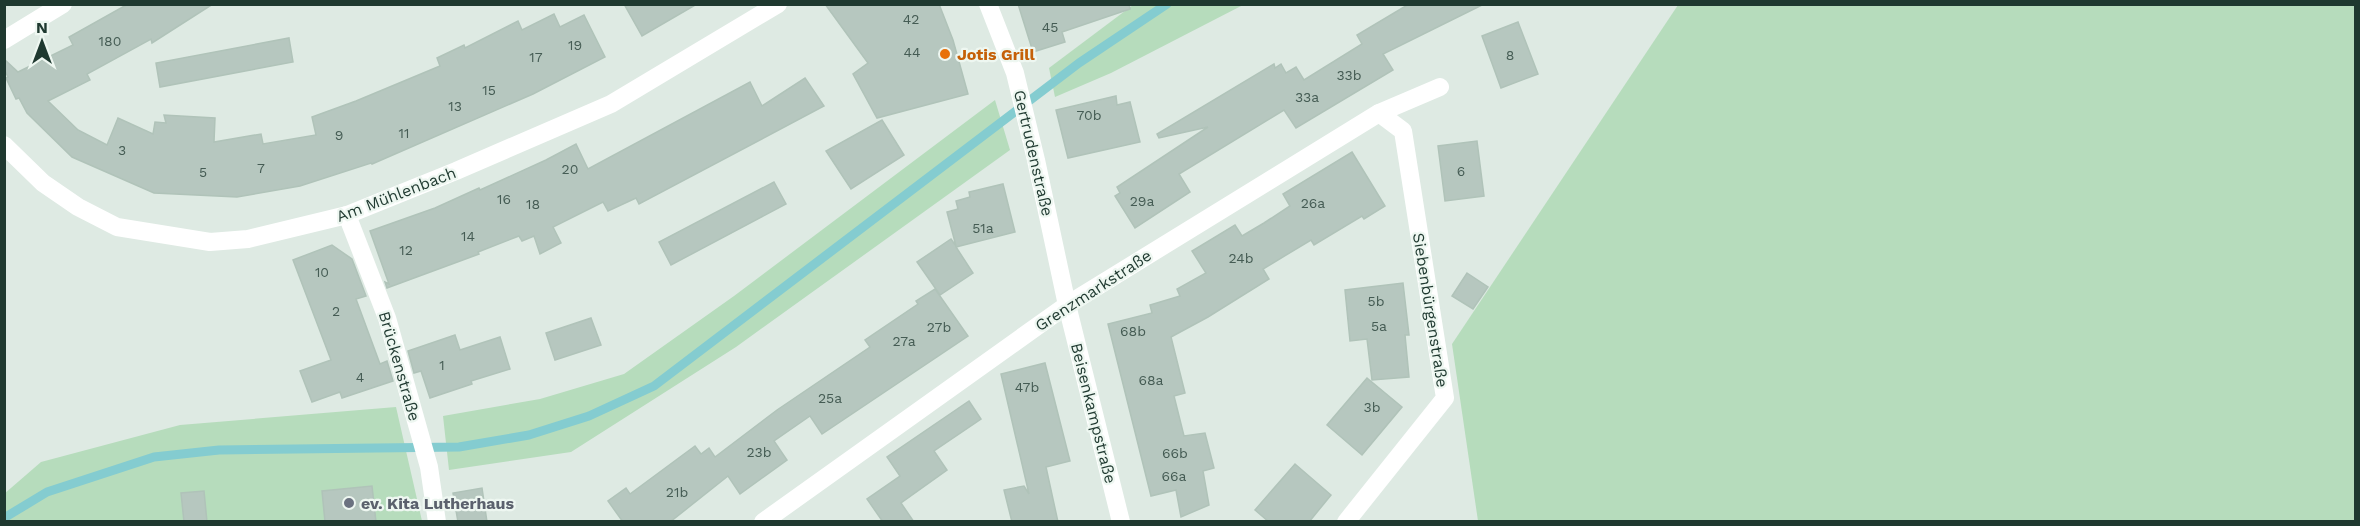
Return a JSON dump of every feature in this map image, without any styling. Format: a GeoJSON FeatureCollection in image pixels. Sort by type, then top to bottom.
{"type":"FeatureCollection","features":[{"type":"Feature","properties":{"kind":"street"},"geometry":{"type":"LineString","coordinates":[[4,40],[63,4]]}},
{"type":"Feature","properties":{"kind":"street","name":"Am Mühlenbach"},"geometry":{"type":"LineString","coordinates":[[4,145],[43,183],[78,207],[117,226],[210,242],[248,238],[347,215],[611,104],[778,4]]}},
{"type":"Feature","properties":{"kind":"street","name":"Gertrudenstraße"},"geometry":{"type":"LineString","coordinates":[[988,4],[1015,73],[1067,305]]}},
{"type":"Feature","properties":{"kind":"street","name":"Grenzmarkstraße"},"geometry":{"type":"LineString","coordinates":[[763,522],[1067,305],[1380,113],[1440,87]]}},
{"type":"Feature","properties":{"kind":"street","name":"Siebenbürgenstraße"},"geometry":{"type":"LineString","coordinates":[[1346,522],[1445,398],[1403,131],[1380,113]]}},
{"type":"Feature","properties":{"kind":"street","name":"Brückenstraße"},"geometry":{"type":"LineString","coordinates":[[347,215],[387,318],[429,470],[438,522]]}},
{"type":"Feature","properties":{"kind":"street","name":"Beisenkampstraße"},"geometry":{"type":"LineString","coordinates":[[1067,305],[1121,522]]}},
{"type":"Feature","properties":{"kind":"green space"},"geometry":{"type":"Polygon","coordinates":[[[1133,5],[1243,5],[1111,73],[1055,97],[1049,68],[1133,5]]]}},
{"type":"Feature","properties":{"kind":"green space"},"geometry":{"type":"Polygon","coordinates":[[[1678,5],[2355,5],[2355,521],[1478,521],[1452,344],[1678,5]]]}},
{"type":"Feature","properties":{"kind":"green space"},"geometry":{"type":"Polygon","coordinates":[[[995,100],[1010,150],[736,347],[571,452],[449,470],[443,416],[540,399],[624,374],[734,296],[995,100]]]}},
{"type":"Feature","properties":{"kind":"green space"},"geometry":{"type":"Polygon","coordinates":[[[396,407],[422,521],[5,521],[4,494],[41,462],[180,425],[396,407]]]}},
{"type":"Feature","properties":{"kind":"building"},"geometry":{"type":"Polygon","coordinates":[[[128,4],[213,4],[152,43],[151,39],[87,74],[90,80],[48,101],[78,130],[107,145],[118,118],[153,134],[155,122],[166,123],[164,115],[215,118],[214,142],[261,134],[263,144],[316,135],[312,117],[440,66],[437,58],[464,45],[465,48],[518,21],[522,30],[554,14],[560,27],[584,15],[605,57],[533,94],[372,164],[300,186],[237,197],[154,193],[72,157],[27,113],[19,98],[16,99],[4,69],[4,59],[18,72],[73,45],[69,37],[128,4]]]}},
{"type":"Feature","properties":{"kind":"building"},"geometry":{"type":"Polygon","coordinates":[[[624,4],[697,4],[642,36],[624,4]]]}},
{"type":"Feature","properties":{"kind":"building"},"geometry":{"type":"Polygon","coordinates":[[[825,4],[939,4],[953,40],[968,94],[877,118],[853,74],[868,63],[825,4]]]}},
{"type":"Feature","properties":{"kind":"building"},"geometry":{"type":"Polygon","coordinates":[[[1018,4],[1129,4],[1130,9],[1062,32],[1065,42],[1033,52],[1018,4]]]}},
{"type":"Feature","properties":{"kind":"building"},"geometry":{"type":"Polygon","coordinates":[[[1409,4],[1484,4],[1383,54],[1393,70],[1296,128],[1284,110],[1179,174],[1190,192],[1135,228],[1115,196],[1120,193],[1117,187],[1208,127],[1159,138],[1157,134],[1274,64],[1275,68],[1281,64],[1286,73],[1296,67],[1304,80],[1362,44],[1357,35],[1409,4]]]}},
{"type":"Feature","properties":{"kind":"building"},"geometry":{"type":"Polygon","coordinates":[[[1518,22],[1538,74],[1501,88],[1482,36],[1518,22]]]}},
{"type":"Feature","properties":{"kind":"building"},"geometry":{"type":"Polygon","coordinates":[[[289,38],[293,62],[160,87],[156,63],[289,38]]]}},
{"type":"Feature","properties":{"kind":"building"},"geometry":{"type":"Polygon","coordinates":[[[805,78],[824,106],[639,204],[636,198],[608,211],[603,202],[553,227],[561,243],[540,254],[534,236],[522,241],[519,236],[478,252],[479,254],[387,288],[385,282],[389,284],[370,231],[435,208],[479,188],[480,190],[576,144],[588,169],[750,82],[762,106],[805,78]]]}},
{"type":"Feature","properties":{"kind":"building"},"geometry":{"type":"Polygon","coordinates":[[[1116,96],[1117,105],[1130,102],[1140,142],[1068,158],[1056,110],[1116,96]]]}},
{"type":"Feature","properties":{"kind":"building"},"geometry":{"type":"Polygon","coordinates":[[[882,120],[904,155],[851,189],[826,151],[882,120]]]}},
{"type":"Feature","properties":{"kind":"building"},"geometry":{"type":"Polygon","coordinates":[[[1477,141],[1484,196],[1445,201],[1438,146],[1477,141]]]}},
{"type":"Feature","properties":{"kind":"building"},"geometry":{"type":"Polygon","coordinates":[[[1352,152],[1385,206],[1364,219],[1362,216],[1314,245],[1311,240],[1263,269],[1269,279],[1171,337],[1185,393],[1174,396],[1184,436],[1205,433],[1214,468],[1203,471],[1209,505],[1181,517],[1176,490],[1151,496],[1108,324],[1152,313],[1150,305],[1180,296],[1177,289],[1206,273],[1192,251],[1235,225],[1242,236],[1264,223],[1290,206],[1283,194],[1352,152]]]}},
{"type":"Feature","properties":{"kind":"building"},"geometry":{"type":"Polygon","coordinates":[[[774,182],[786,204],[671,265],[659,242],[774,182]]]}},
{"type":"Feature","properties":{"kind":"building"},"geometry":{"type":"Polygon","coordinates":[[[1003,184],[1015,232],[956,247],[973,273],[940,295],[917,262],[951,239],[956,246],[947,212],[958,209],[956,201],[970,197],[969,192],[1003,184]]]}},
{"type":"Feature","properties":{"kind":"building"},"geometry":{"type":"Polygon","coordinates":[[[332,245],[352,259],[366,296],[356,299],[380,364],[387,361],[393,381],[342,398],[340,392],[312,402],[300,371],[331,360],[293,260],[332,245]]]}},
{"type":"Feature","properties":{"kind":"building"},"geometry":{"type":"Polygon","coordinates":[[[1467,273],[1488,287],[1473,309],[1452,296],[1467,273]]]}},
{"type":"Feature","properties":{"kind":"building"},"geometry":{"type":"Polygon","coordinates":[[[1403,283],[1409,335],[1405,335],[1409,377],[1372,380],[1367,339],[1350,341],[1345,290],[1403,283]]]}},
{"type":"Feature","properties":{"kind":"building"},"geometry":{"type":"Polygon","coordinates":[[[935,289],[968,336],[822,434],[810,416],[774,441],[787,460],[740,494],[728,476],[670,522],[623,522],[608,501],[626,488],[630,494],[695,446],[701,454],[709,448],[715,457],[777,410],[870,347],[865,340],[918,304],[916,301],[935,289]]]}},
{"type":"Feature","properties":{"kind":"building"},"geometry":{"type":"Polygon","coordinates":[[[591,318],[601,345],[555,360],[546,333],[591,318]]]}},
{"type":"Feature","properties":{"kind":"building"},"geometry":{"type":"Polygon","coordinates":[[[455,335],[460,350],[500,337],[510,369],[471,381],[472,384],[430,398],[421,371],[414,373],[408,351],[455,335]]]}},
{"type":"Feature","properties":{"kind":"building"},"geometry":{"type":"Polygon","coordinates":[[[1045,363],[1070,461],[1046,467],[1058,522],[1012,522],[1004,490],[1024,486],[1029,494],[1001,374],[1045,363]]]}},
{"type":"Feature","properties":{"kind":"building"},"geometry":{"type":"Polygon","coordinates":[[[1367,378],[1402,407],[1362,455],[1327,425],[1367,378]]]}},
{"type":"Feature","properties":{"kind":"building"},"geometry":{"type":"Polygon","coordinates":[[[969,401],[981,419],[934,451],[947,470],[901,503],[914,522],[883,522],[867,499],[900,476],[887,457],[969,401]]]}},
{"type":"Feature","properties":{"kind":"building"},"geometry":{"type":"Polygon","coordinates":[[[1295,464],[1331,495],[1309,522],[1269,522],[1255,510],[1295,464]]]}},
{"type":"Feature","properties":{"kind":"building","name":"ev. Kita Lutherhaus"},"geometry":{"type":"Polygon","coordinates":[[[372,486],[376,522],[325,522],[322,491],[372,486]]]}},
{"type":"Feature","properties":{"kind":"building"},"geometry":{"type":"Polygon","coordinates":[[[482,488],[487,522],[458,522],[453,493],[482,488]]]}},
{"type":"Feature","properties":{"kind":"building"},"geometry":{"type":"Polygon","coordinates":[[[204,491],[207,522],[184,522],[181,493],[204,491]]]}},
{"type":"Feature","properties":{"kind":"waterway"},"geometry":{"type":"LineString","coordinates":[[4,518],[47,492],[154,457],[219,450],[459,447],[529,435],[589,416],[654,386],[1079,63],[1167,4]]}},
{"type":"Feature","properties":{"kind":"place","name":"Jotis Grill"},"geometry":{"type":"Point","coordinates":[945,54]}},
{"type":"Feature","properties":{"kind":"place","name":"ev. Kita Lutherhaus"},"geometry":{"type":"Point","coordinates":[349,503]}}]}
